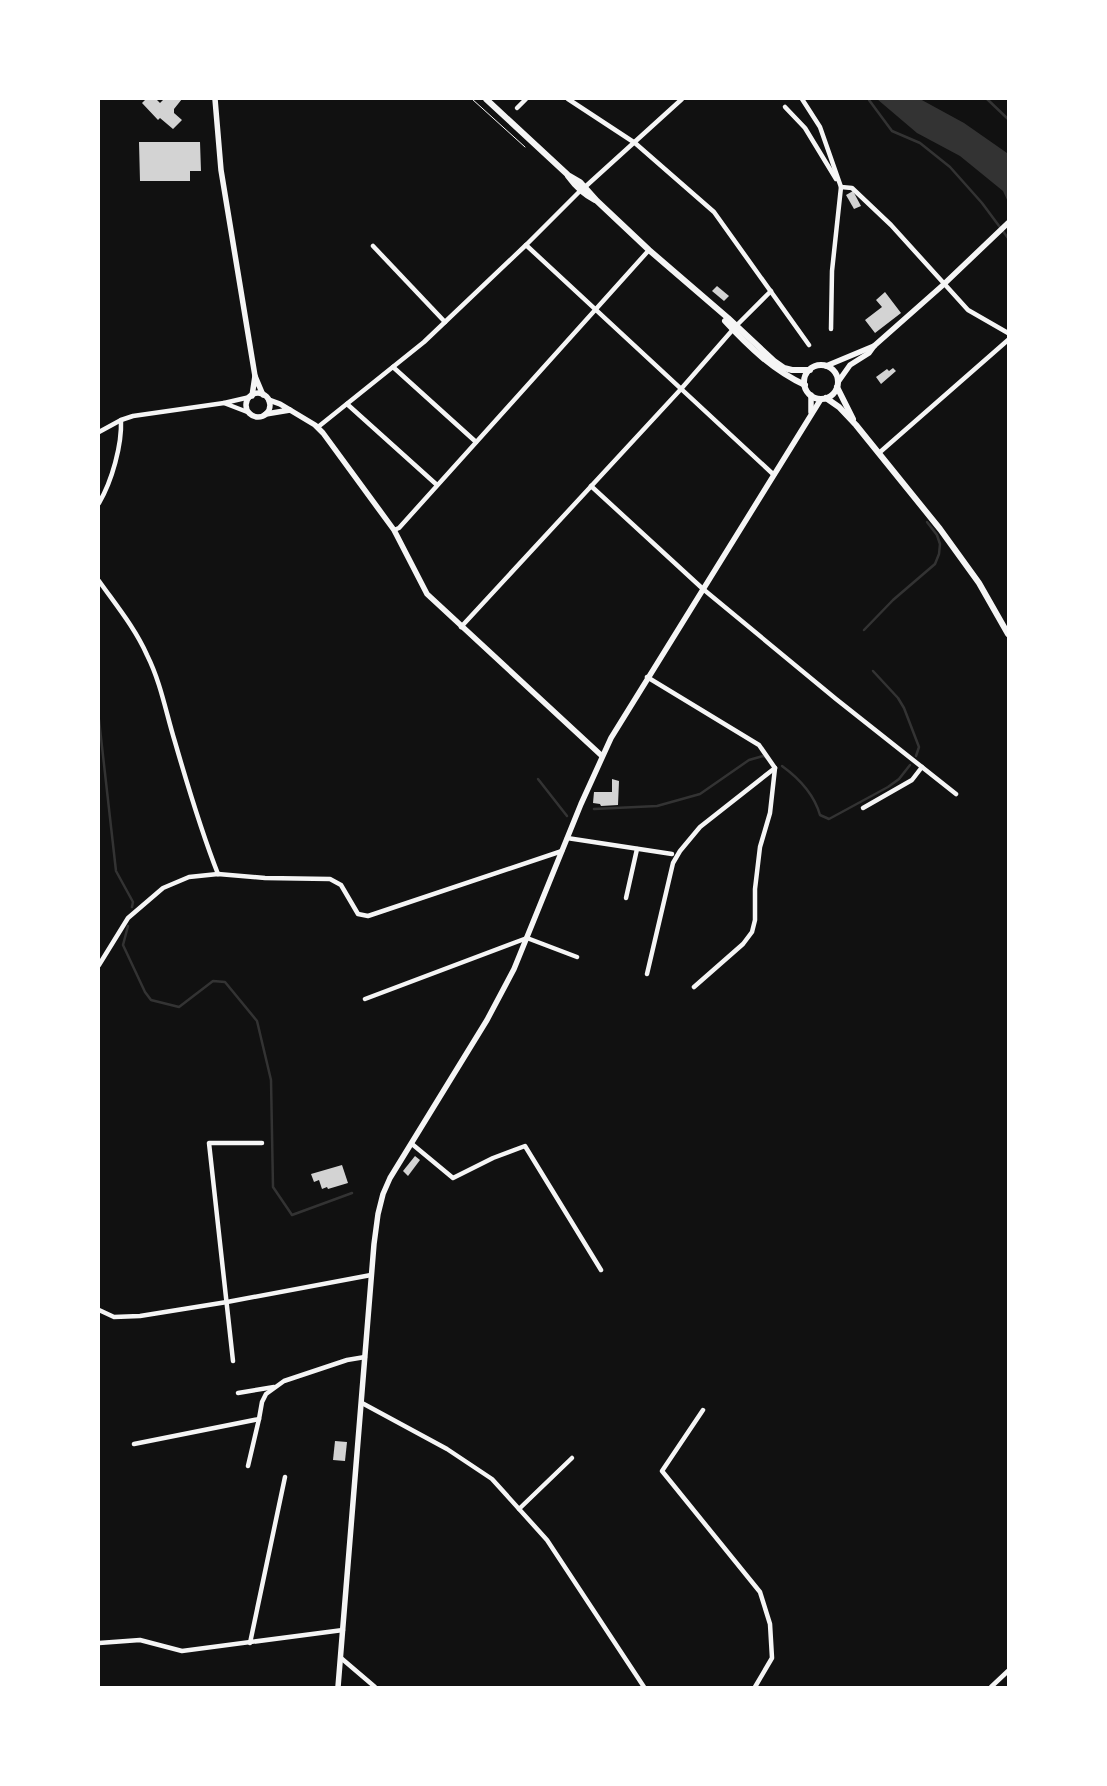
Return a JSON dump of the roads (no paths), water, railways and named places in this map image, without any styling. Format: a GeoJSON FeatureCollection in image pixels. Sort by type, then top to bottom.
{"type":"FeatureCollection","features":[{"type":"Feature","properties":{"kind":"main road"},"geometry":{"type":"LineString","coordinates":[[486,99],[568,175],[582,189],[585,195],[596,201],[703,298],[782,374],[805,385],[811,395],[823,398],[839,408],[856,425],[963,559],[980,583],[1008,634]]}},
{"type":"Feature","properties":{"kind":"main road"},"geometry":{"type":"LineString","coordinates":[[735,328],[784,368],[810,370],[820,365],[826,366],[835,372],[838,385],[856,425]]}},
{"type":"Feature","properties":{"kind":"main road"},"geometry":{"type":"LineString","coordinates":[[805,385],[805,380],[810,370]]}},
{"type":"Feature","properties":{"kind":"main road"},"geometry":{"type":"LineString","coordinates":[[823,398],[831,396],[838,385]]}},
{"type":"Feature","properties":{"kind":"street"},"geometry":{"type":"LineString","coordinates":[[215,99],[222,170],[255,376],[264,395],[269,400],[280,404],[318,427],[394,530],[425,591],[602,756]]}},
{"type":"Feature","properties":{"kind":"street"},"geometry":{"type":"LineString","coordinates":[[517,108],[526,99]]}},
{"type":"Feature","properties":{"kind":"street"},"geometry":{"type":"LineString","coordinates":[[568,99],[635,143],[714,212],[809,345]]}},
{"type":"Feature","properties":{"kind":"street"},"geometry":{"type":"LineString","coordinates":[[318,427],[424,342],[582,189],[682,99]]}},
{"type":"Feature","properties":{"kind":"street"},"geometry":{"type":"LineString","coordinates":[[802,99],[820,126],[841,187],[832,271],[831,329]]}},
{"type":"Feature","properties":{"kind":"street"},"geometry":{"type":"LineString","coordinates":[[785,107],[805,128],[841,187]]}},
{"type":"Feature","properties":{"kind":"street"},"geometry":{"type":"LineString","coordinates":[[841,187],[852,188],[891,225],[943,285],[968,310],[1008,333]]}},
{"type":"Feature","properties":{"kind":"street"},"geometry":{"type":"LineString","coordinates":[[838,385],[850,366],[869,353],[874,346],[943,285],[1008,223]]}},
{"type":"Feature","properties":{"kind":"street"},"geometry":{"type":"LineString","coordinates":[[526,245],[774,475]]}},
{"type":"Feature","properties":{"kind":"street"},"geometry":{"type":"LineString","coordinates":[[373,246],[445,322]]}},
{"type":"Feature","properties":{"kind":"street"},"geometry":{"type":"LineString","coordinates":[[394,530],[399,528],[649,250]]}},
{"type":"Feature","properties":{"kind":"street"},"geometry":{"type":"LineString","coordinates":[[461,626],[771,291]]}},
{"type":"Feature","properties":{"kind":"street"},"geometry":{"type":"LineString","coordinates":[[879,453],[1008,340]]}},
{"type":"Feature","properties":{"kind":"street"},"geometry":{"type":"LineString","coordinates":[[826,366],[874,346]]}},
{"type":"Feature","properties":{"kind":"street"},"geometry":{"type":"LineString","coordinates":[[393,367],[476,442]]}},
{"type":"Feature","properties":{"kind":"street"},"geometry":{"type":"LineString","coordinates":[[250,413],[247,403],[251,396],[255,376]]}},
{"type":"Feature","properties":{"kind":"street"},"geometry":{"type":"LineString","coordinates":[[99,432],[121,420],[144,413],[197,408],[257,394],[264,395]]}},
{"type":"Feature","properties":{"kind":"street"},"geometry":{"type":"LineString","coordinates":[[811,395],[811,412]]}},
{"type":"Feature","properties":{"kind":"street"},"geometry":{"type":"LineString","coordinates":[[338,1687],[371,1275],[378,1214],[383,1194],[390,1178],[487,1020],[514,969],[567,838],[611,738],[811,412],[823,398]]}},
{"type":"Feature","properties":{"kind":"street"},"geometry":{"type":"LineString","coordinates":[[266,414],[269,409],[269,400]]}},
{"type":"Feature","properties":{"kind":"street"},"geometry":{"type":"LineString","coordinates":[[224,403],[256,417],[290,410]]}},
{"type":"Feature","properties":{"kind":"street"},"geometry":{"type":"LineString","coordinates":[[347,404],[437,485]]}},
{"type":"Feature","properties":{"kind":"street"},"geometry":{"type":"LineString","coordinates":[[99,503],[110,478],[121,434],[121,420]]}},
{"type":"Feature","properties":{"kind":"street"},"geometry":{"type":"LineString","coordinates":[[591,486],[703,589],[956,794]]}},
{"type":"Feature","properties":{"kind":"street"},"geometry":{"type":"LineString","coordinates":[[99,581],[135,633],[147,654],[162,691],[174,740],[200,828],[218,874]]}},
{"type":"Feature","properties":{"kind":"street"},"geometry":{"type":"LineString","coordinates":[[648,678],[759,745],[775,768],[770,813],[760,847],[755,920],[752,932],[744,944],[694,986]]}},
{"type":"Feature","properties":{"kind":"street"},"geometry":{"type":"LineString","coordinates":[[863,808],[912,780],[922,767]]}},
{"type":"Feature","properties":{"kind":"street"},"geometry":{"type":"LineString","coordinates":[[646,974],[672,863],[700,827],[775,768]]}},
{"type":"Feature","properties":{"kind":"street"},"geometry":{"type":"LineString","coordinates":[[567,838],[672,854]]}},
{"type":"Feature","properties":{"kind":"street"},"geometry":{"type":"LineString","coordinates":[[626,898],[637,849]]}},
{"type":"Feature","properties":{"kind":"street"},"geometry":{"type":"LineString","coordinates":[[99,965],[128,918],[163,888],[189,877],[218,874],[265,878],[330,879],[340,885],[358,914],[368,916],[562,851]]}},
{"type":"Feature","properties":{"kind":"street"},"geometry":{"type":"LineString","coordinates":[[364,999],[527,938],[577,957]]}},
{"type":"Feature","properties":{"kind":"street"},"geometry":{"type":"LineString","coordinates":[[233,1361],[209,1143],[262,1143]]}},
{"type":"Feature","properties":{"kind":"street"},"geometry":{"type":"LineString","coordinates":[[412,1144],[453,1178],[494,1158],[525,1146],[601,1270]]}},
{"type":"Feature","properties":{"kind":"street"},"geometry":{"type":"LineString","coordinates":[[99,1310],[114,1318],[140,1316],[371,1275]]}},
{"type":"Feature","properties":{"kind":"street"},"geometry":{"type":"LineString","coordinates":[[248,1466],[262,1402],[266,1394],[276,1386],[295,1376],[365,1356]]}},
{"type":"Feature","properties":{"kind":"street"},"geometry":{"type":"LineString","coordinates":[[238,1393],[276,1386]]}},
{"type":"Feature","properties":{"kind":"street"},"geometry":{"type":"LineString","coordinates":[[362,1403],[447,1449],[492,1480],[547,1540],[644,1687]]}},
{"type":"Feature","properties":{"kind":"street"},"geometry":{"type":"LineString","coordinates":[[703,1410],[662,1471],[760,1592],[770,1624],[772,1658],[755,1687]]}},
{"type":"Feature","properties":{"kind":"street"},"geometry":{"type":"LineString","coordinates":[[134,1444],[259,1419]]}},
{"type":"Feature","properties":{"kind":"street"},"geometry":{"type":"LineString","coordinates":[[519,1510],[572,1458]]}},
{"type":"Feature","properties":{"kind":"street"},"geometry":{"type":"LineString","coordinates":[[250,1643],[285,1477]]}},
{"type":"Feature","properties":{"kind":"street"},"geometry":{"type":"LineString","coordinates":[[99,1643],[140,1640],[182,1651],[343,1630]]}},
{"type":"Feature","properties":{"kind":"street"},"geometry":{"type":"LineString","coordinates":[[341,1658],[374,1687]]}},
{"type":"Feature","properties":{"kind":"street"},"geometry":{"type":"LineString","coordinates":[[991,1687],[1008,1671]]}},
{"type":"Feature","properties":{"kind":"waterway"},"geometry":{"type":"LineString","coordinates":[[987,99],[1008,119]]}},
{"type":"Feature","properties":{"kind":"waterway"},"geometry":{"type":"LineString","coordinates":[[869,100],[892,131],[920,143],[950,167],[982,203],[1008,238]]}},
{"type":"Feature","properties":{"kind":"waterway"},"geometry":{"type":"LineString","coordinates":[[864,630],[893,600],[935,564],[940,544],[937,535],[927,522]]}},
{"type":"Feature","properties":{"kind":"waterway"},"geometry":{"type":"LineString","coordinates":[[873,671],[898,698],[904,708],[919,747],[916,756]]}},
{"type":"Feature","properties":{"kind":"waterway"},"geometry":{"type":"LineString","coordinates":[[99,720],[116,871],[133,902],[132,907]]}},
{"type":"Feature","properties":{"kind":"waterway"},"geometry":{"type":"LineString","coordinates":[[594,809],[657,806],[700,794],[749,760],[763,756],[767,758]]}},
{"type":"Feature","properties":{"kind":"waterway"},"geometry":{"type":"LineString","coordinates":[[782,766],[806,788],[814,800],[820,815],[829,819],[888,787],[899,779],[910,765]]}},
{"type":"Feature","properties":{"kind":"waterway"},"geometry":{"type":"LineString","coordinates":[[538,779],[567,816]]}},
{"type":"Feature","properties":{"kind":"waterway"},"geometry":{"type":"LineString","coordinates":[[128,926],[123,945],[145,992],[151,1000],[179,1007],[213,981],[225,982],[257,1021],[271,1080],[273,1187],[292,1215],[352,1193]]}}]}
